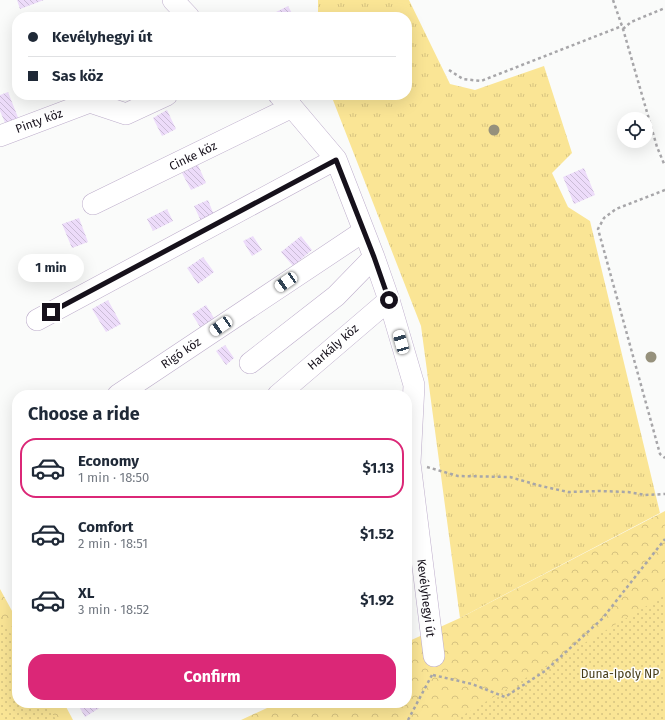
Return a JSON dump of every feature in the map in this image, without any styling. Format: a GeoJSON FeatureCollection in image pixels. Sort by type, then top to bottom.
{"type":"FeatureCollection","features":[{"type":"Feature","properties":{"kind":"street"},"geometry":{"type":"LineString","coordinates":[[173,0],[184,12]]}},
{"type":"Feature","properties":{"kind":"street","name":"Pinty köz"},"geometry":{"type":"LineString","coordinates":[[0,136],[90,102],[126,114],[156,100]]}},
{"type":"Feature","properties":{"kind":"street","name":"Kevélyhegyi út"},"geometry":{"type":"LineString","coordinates":[[286,101],[336,160],[389,300],[407,390]]}},
{"type":"Feature","properties":{"kind":"street","name":"Cinke köz"},"geometry":{"type":"LineString","coordinates":[[93,204],[286,101]]}},
{"type":"Feature","properties":{"kind":"street"},"geometry":{"type":"LineString","coordinates":[[37,320],[336,160]]}},
{"type":"Feature","properties":{"kind":"street","name":"Rigó köz"},"geometry":{"type":"LineString","coordinates":[[126,390],[364,231]]}},
{"type":"Feature","properties":{"kind":"street"},"geometry":{"type":"LineString","coordinates":[[250,362],[336,296],[374,257]]}},
{"type":"Feature","properties":{"kind":"street","name":"Harkály köz"},"geometry":{"type":"LineString","coordinates":[[284,390],[389,300]]}},
{"type":"Feature","properties":{"kind":"street","name":"Kevélyhegyi út"},"geometry":{"type":"LineString","coordinates":[[412,518],[434,665]]}},
{"type":"Feature","properties":{"kind":"path"},"geometry":{"type":"LineString","coordinates":[[613,0],[623,27],[657,147],[665,166]]}},
{"type":"Feature","properties":{"kind":"path"},"geometry":{"type":"LineString","coordinates":[[449,70],[463,79],[481,81],[623,27],[631,22],[665,8]]}},
{"type":"Feature","properties":{"kind":"path"},"geometry":{"type":"LineString","coordinates":[[665,190],[616,209],[604,218],[598,229],[660,454],[665,458]]}},
{"type":"Feature","properties":{"kind":"path"},"geometry":{"type":"LineString","coordinates":[[412,464],[433,468],[458,476],[510,477],[568,492],[600,491],[628,492],[645,495],[665,494]]}},
{"type":"Feature","properties":{"kind":"path"},"geometry":{"type":"LineString","coordinates":[[408,720],[434,665],[472,684],[505,697],[545,671],[602,619],[665,539]]}},
{"type":"Feature","properties":{"kind":"green space"},"geometry":{"type":"Polygon","coordinates":[[[318,0],[409,0],[450,84],[475,90],[544,66],[572,153],[552,173],[568,207],[590,221],[660,513],[460,618],[421,326],[333,100],[412,100],[412,12],[318,12],[318,0]]]}},
{"type":"Feature","properties":{"kind":"green space"},"geometry":{"type":"Polygon","coordinates":[[[665,511],[665,720],[241,720],[267,708],[412,708],[412,640],[460,618],[665,511]]]}},
{"type":"Feature","properties":{"kind":"green space"},"geometry":{"type":"Polygon","coordinates":[[[0,589],[12,611],[12,708],[67,708],[73,720],[0,720],[0,589]]]}},
{"type":"Feature","properties":{"kind":"green space","name":"Duna-Ipoly NP"},"geometry":{"type":"Polygon","coordinates":[[[665,595],[665,720],[452,720],[465,714],[665,595]]]}},
{"type":"Feature","properties":{"kind":"green space"},"geometry":{"type":"Polygon","coordinates":[[[0,613],[12,636],[12,708],[50,708],[56,720],[0,720],[0,613]]]}},
{"type":"Feature","properties":{"kind":"building"},"geometry":{"type":"Polygon","coordinates":[[[17,0],[44,0],[20,9],[17,0]]]}},
{"type":"Feature","properties":{"kind":"building"},"geometry":{"type":"Polygon","coordinates":[[[288,6],[291,12],[276,12],[288,6]]]}},
{"type":"Feature","properties":{"kind":"building"},"geometry":{"type":"Polygon","coordinates":[[[8,92],[19,120],[6,125],[0,111],[0,95],[8,92]]]}},
{"type":"Feature","properties":{"kind":"building"},"geometry":{"type":"Polygon","coordinates":[[[167,110],[176,129],[162,136],[153,118],[167,110]]]}},
{"type":"Feature","properties":{"kind":"building"},"geometry":{"type":"Polygon","coordinates":[[[198,165],[206,183],[191,190],[182,173],[198,165]]]}},
{"type":"Feature","properties":{"kind":"building"},"geometry":{"type":"Polygon","coordinates":[[[584,168],[595,195],[574,204],[563,177],[584,168]]]}},
{"type":"Feature","properties":{"kind":"building"},"geometry":{"type":"Polygon","coordinates":[[[208,200],[214,215],[201,221],[194,206],[208,200]]]}},
{"type":"Feature","properties":{"kind":"building"},"geometry":{"type":"Polygon","coordinates":[[[167,209],[173,221],[153,231],[147,219],[167,209]]]}},
{"type":"Feature","properties":{"kind":"building"},"geometry":{"type":"Polygon","coordinates":[[[79,218],[88,242],[72,248],[62,224],[79,218]]]}},
{"type":"Feature","properties":{"kind":"building"},"geometry":{"type":"Polygon","coordinates":[[[253,236],[262,250],[252,256],[243,241],[253,236]]]}},
{"type":"Feature","properties":{"kind":"building"},"geometry":{"type":"Polygon","coordinates":[[[301,236],[312,250],[293,266],[281,252],[301,236]]]}},
{"type":"Feature","properties":{"kind":"building"},"geometry":{"type":"Polygon","coordinates":[[[203,257],[214,272],[198,284],[187,268],[203,257]]]}},
{"type":"Feature","properties":{"kind":"building"},"geometry":{"type":"Polygon","coordinates":[[[108,300],[121,324],[106,332],[92,309],[108,300]]]}},
{"type":"Feature","properties":{"kind":"building"},"geometry":{"type":"Polygon","coordinates":[[[206,305],[214,318],[200,327],[192,314],[206,305]]]}},
{"type":"Feature","properties":{"kind":"building"},"geometry":{"type":"Polygon","coordinates":[[[225,345],[234,358],[226,365],[216,351],[225,345]]]}},
{"type":"Feature","properties":{"kind":"building"},"geometry":{"type":"Polygon","coordinates":[[[80,708],[99,708],[85,717],[80,708]]]}},
{"type":"Feature","properties":{"kind":"route"},"geometry":{"type":"LineString","coordinates":[[51,312],[336,160],[389,300]]}}]}
